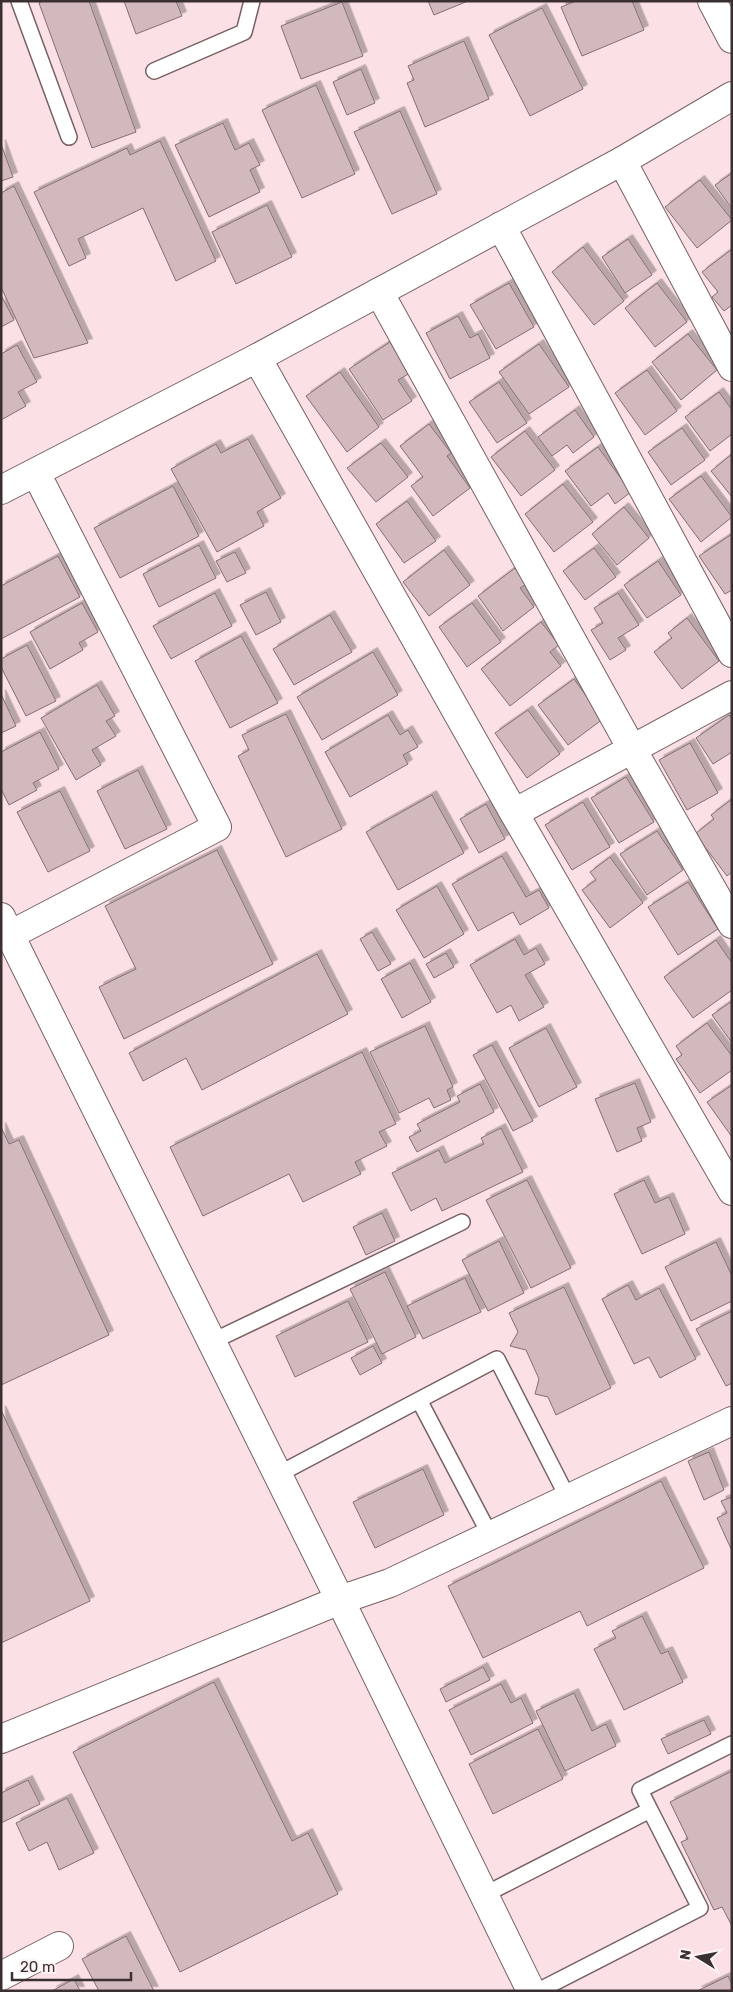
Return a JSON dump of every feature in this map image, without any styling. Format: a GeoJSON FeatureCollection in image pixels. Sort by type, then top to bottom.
{"type":"FeatureCollection","features":[{"type":"Feature","properties":{"kind":"street"},"geometry":{"type":"LineString","coordinates":[[712,1],[732,39]]}},
{"type":"Feature","properties":{"kind":"street"},"geometry":{"type":"LineString","coordinates":[[1,490],[257,358],[622,161],[732,96]]}},
{"type":"Feature","properties":{"kind":"street"},"geometry":{"type":"LineString","coordinates":[[622,161],[732,367]]}},
{"type":"Feature","properties":{"kind":"street"},"geometry":{"type":"LineString","coordinates":[[501,226],[732,654]]}},
{"type":"Feature","properties":{"kind":"street"},"geometry":{"type":"LineString","coordinates":[[379,292],[632,749],[732,924]]}},
{"type":"Feature","properties":{"kind":"street"},"geometry":{"type":"LineString","coordinates":[[257,358],[514,813],[728,1177]]}},
{"type":"Feature","properties":{"kind":"street"},"geometry":{"type":"LineString","coordinates":[[36,473],[217,827],[6,926],[340,1600],[531,1991]]}},
{"type":"Feature","properties":{"kind":"street"},"geometry":{"type":"LineString","coordinates":[[514,813],[732,695]]}},
{"type":"Feature","properties":{"kind":"street"},"geometry":{"type":"LineString","coordinates":[[1,1739],[340,1600],[390,1583],[569,1500],[732,1421]]}},
{"type":"Feature","properties":{"kind":"street"},"geometry":{"type":"LineString","coordinates":[[1,1976],[59,1946]]}},
{"type":"Feature","properties":{"kind":"lane"},"geometry":{"type":"LineString","coordinates":[[19,1],[69,137]]}},
{"type":"Feature","properties":{"kind":"lane"},"geometry":{"type":"LineString","coordinates":[[154,70],[244,32],[252,1]]}},
{"type":"Feature","properties":{"kind":"lane"},"geometry":{"type":"LineString","coordinates":[[211,1342],[462,1222]]}},
{"type":"Feature","properties":{"kind":"lane"},"geometry":{"type":"LineString","coordinates":[[277,1475],[497,1359],[569,1500]]}},
{"type":"Feature","properties":{"kind":"lane"},"geometry":{"type":"LineString","coordinates":[[419,1400],[490,1535]]}},
{"type":"Feature","properties":{"kind":"lane"},"geometry":{"type":"LineString","coordinates":[[538,1991],[700,1908],[640,1790],[732,1744]]}},
{"type":"Feature","properties":{"kind":"lane"},"geometry":{"type":"LineString","coordinates":[[484,1895],[650,1810]]}},
{"type":"Feature","properties":{"kind":"building"},"geometry":{"type":"Polygon","coordinates":[[[42,1],[89,1],[136,132],[92,148],[39,3],[42,1]]]}},
{"type":"Feature","properties":{"kind":"building"},"geometry":{"type":"Polygon","coordinates":[[[124,1],[176,1],[182,16],[136,34],[124,1]]]}},
{"type":"Feature","properties":{"kind":"building"},"geometry":{"type":"Polygon","coordinates":[[[428,1],[468,1],[434,15],[428,1]]]}},
{"type":"Feature","properties":{"kind":"building"},"geometry":{"type":"Polygon","coordinates":[[[576,1],[632,1],[644,30],[582,56],[561,7],[576,1]]]}},
{"type":"Feature","properties":{"kind":"building"},"geometry":{"type":"Polygon","coordinates":[[[342,2],[363,56],[301,79],[281,26],[342,2]]]}},
{"type":"Feature","properties":{"kind":"building"},"geometry":{"type":"Polygon","coordinates":[[[542,8],[583,89],[530,116],[489,35],[542,8]]]}},
{"type":"Feature","properties":{"kind":"building"},"geometry":{"type":"Polygon","coordinates":[[[464,41],[489,99],[425,127],[407,83],[414,80],[408,66],[464,41]]]}},
{"type":"Feature","properties":{"kind":"building"},"geometry":{"type":"Polygon","coordinates":[[[361,69],[375,103],[347,115],[333,82],[361,69]]]}},
{"type":"Feature","properties":{"kind":"building"},"geometry":{"type":"Polygon","coordinates":[[[316,85],[355,174],[302,198],[262,110],[316,85]]]}},
{"type":"Feature","properties":{"kind":"building"},"geometry":{"type":"Polygon","coordinates":[[[400,111],[437,194],[392,214],[354,132],[400,111]]]}},
{"type":"Feature","properties":{"kind":"building"},"geometry":{"type":"Polygon","coordinates":[[[223,123],[235,150],[249,143],[260,165],[250,170],[260,192],[209,217],[175,145],[223,123]]]}},
{"type":"Feature","properties":{"kind":"building"},"geometry":{"type":"Polygon","coordinates":[[[160,141],[216,261],[176,281],[143,208],[78,239],[86,258],[69,266],[34,192],[127,148],[130,155],[160,141]]]}},
{"type":"Feature","properties":{"kind":"building"},"geometry":{"type":"Polygon","coordinates":[[[1,144],[13,177],[1,181],[1,144]]]}},
{"type":"Feature","properties":{"kind":"building"},"geometry":{"type":"Polygon","coordinates":[[[732,173],[732,209],[715,185],[732,173]]]}},
{"type":"Feature","properties":{"kind":"building"},"geometry":{"type":"Polygon","coordinates":[[[700,180],[732,220],[697,248],[665,207],[700,180]]]}},
{"type":"Feature","properties":{"kind":"building"},"geometry":{"type":"Polygon","coordinates":[[[14,186],[88,343],[34,358],[1,287],[1,193],[14,186]]]}},
{"type":"Feature","properties":{"kind":"building"},"geometry":{"type":"Polygon","coordinates":[[[267,205],[292,257],[236,284],[212,232],[267,205]]]}},
{"type":"Feature","properties":{"kind":"building"},"geometry":{"type":"Polygon","coordinates":[[[628,239],[652,275],[625,293],[602,257],[628,239]]]}},
{"type":"Feature","properties":{"kind":"building"},"geometry":{"type":"Polygon","coordinates":[[[583,247],[624,301],[594,325],[552,272],[583,247]]]}},
{"type":"Feature","properties":{"kind":"building"},"geometry":{"type":"Polygon","coordinates":[[[732,249],[732,305],[724,311],[712,297],[718,292],[702,272],[732,249]]]}},
{"type":"Feature","properties":{"kind":"building"},"geometry":{"type":"Polygon","coordinates":[[[509,283],[534,327],[496,349],[470,305],[509,283]]]}},
{"type":"Feature","properties":{"kind":"building"},"geometry":{"type":"Polygon","coordinates":[[[657,283],[687,322],[655,347],[625,308],[657,283]]]}},
{"type":"Feature","properties":{"kind":"building"},"geometry":{"type":"Polygon","coordinates":[[[1,295],[14,320],[1,327],[1,295]]]}},
{"type":"Feature","properties":{"kind":"building"},"geometry":{"type":"Polygon","coordinates":[[[458,316],[470,338],[478,334],[490,358],[450,379],[426,333],[458,316]]]}},
{"type":"Feature","properties":{"kind":"building"},"geometry":{"type":"Polygon","coordinates":[[[688,334],[717,370],[681,400],[652,362],[688,334]]]}},
{"type":"Feature","properties":{"kind":"building"},"geometry":{"type":"Polygon","coordinates":[[[390,342],[410,373],[398,380],[412,401],[383,420],[349,369],[390,342]]]}},
{"type":"Feature","properties":{"kind":"building"},"geometry":{"type":"Polygon","coordinates":[[[539,344],[569,387],[529,414],[499,372],[539,344]]]}},
{"type":"Feature","properties":{"kind":"building"},"geometry":{"type":"Polygon","coordinates":[[[17,345],[37,382],[18,392],[26,406],[1,420],[1,354],[17,345]]]}},
{"type":"Feature","properties":{"kind":"building"},"geometry":{"type":"Polygon","coordinates":[[[647,370],[677,411],[645,435],[615,393],[647,370]]]}},
{"type":"Feature","properties":{"kind":"building"},"geometry":{"type":"Polygon","coordinates":[[[340,372],[379,427],[347,452],[306,396],[340,372]]]}},
{"type":"Feature","properties":{"kind":"building"},"geometry":{"type":"Polygon","coordinates":[[[499,382],[527,423],[497,443],[469,402],[499,382]]]}},
{"type":"Feature","properties":{"kind":"building"},"geometry":{"type":"Polygon","coordinates":[[[719,392],[732,410],[732,434],[710,451],[685,417],[719,392]]]}},
{"type":"Feature","properties":{"kind":"building"},"geometry":{"type":"Polygon","coordinates":[[[575,410],[594,437],[573,453],[567,445],[552,456],[538,437],[575,410]]]}},
{"type":"Feature","properties":{"kind":"building"},"geometry":{"type":"Polygon","coordinates":[[[429,424],[451,453],[447,456],[470,488],[433,516],[411,486],[423,477],[400,446],[429,424]]]}},
{"type":"Feature","properties":{"kind":"building"},"geometry":{"type":"Polygon","coordinates":[[[682,428],[705,460],[671,485],[648,452],[682,428]]]}},
{"type":"Feature","properties":{"kind":"building"},"geometry":{"type":"Polygon","coordinates":[[[525,431],[555,470],[521,496],[491,457],[525,431]]]}},
{"type":"Feature","properties":{"kind":"building"},"geometry":{"type":"Polygon","coordinates":[[[248,439],[281,498],[257,512],[264,526],[217,552],[171,469],[216,444],[221,453],[248,439]]]}},
{"type":"Feature","properties":{"kind":"building"},"geometry":{"type":"Polygon","coordinates":[[[381,443],[408,477],[376,502],[347,468],[381,443]]]}},
{"type":"Feature","properties":{"kind":"building"},"geometry":{"type":"Polygon","coordinates":[[[598,447],[631,492],[615,504],[608,493],[591,506],[565,471],[598,447]]]}},
{"type":"Feature","properties":{"kind":"building"},"geometry":{"type":"Polygon","coordinates":[[[732,454],[732,497],[711,471],[732,454]]]}},
{"type":"Feature","properties":{"kind":"building"},"geometry":{"type":"Polygon","coordinates":[[[701,476],[732,517],[701,542],[669,499],[701,476]]]}},
{"type":"Feature","properties":{"kind":"building"},"geometry":{"type":"Polygon","coordinates":[[[563,484],[593,522],[554,552],[525,514],[563,484]]]}},
{"type":"Feature","properties":{"kind":"building"},"geometry":{"type":"Polygon","coordinates":[[[173,486],[199,536],[120,578],[94,528],[173,486]]]}},
{"type":"Feature","properties":{"kind":"building"},"geometry":{"type":"Polygon","coordinates":[[[407,501],[436,541],[404,563],[376,524],[407,501]]]}},
{"type":"Feature","properties":{"kind":"building"},"geometry":{"type":"Polygon","coordinates":[[[624,507],[649,538],[617,565],[592,534],[624,507]]]}},
{"type":"Feature","properties":{"kind":"building"},"geometry":{"type":"Polygon","coordinates":[[[732,534],[732,590],[725,594],[699,556],[732,534]]]}},
{"type":"Feature","properties":{"kind":"building"},"geometry":{"type":"Polygon","coordinates":[[[199,545],[216,578],[159,607],[143,574],[199,545]]]}},
{"type":"Feature","properties":{"kind":"building"},"geometry":{"type":"Polygon","coordinates":[[[594,548],[616,577],[585,600],[563,571],[594,548]]]}},
{"type":"Feature","properties":{"kind":"building"},"geometry":{"type":"Polygon","coordinates":[[[444,550],[470,585],[429,616],[403,582],[444,550]]]}},
{"type":"Feature","properties":{"kind":"building"},"geometry":{"type":"Polygon","coordinates":[[[235,552],[246,573],[227,582],[216,561],[235,552]]]}},
{"type":"Feature","properties":{"kind":"building"},"geometry":{"type":"Polygon","coordinates":[[[58,556],[80,597],[1,639],[1,586],[58,556]]]}},
{"type":"Feature","properties":{"kind":"building"},"geometry":{"type":"Polygon","coordinates":[[[658,561],[681,595],[647,618],[624,585],[658,561]]]}},
{"type":"Feature","properties":{"kind":"building"},"geometry":{"type":"Polygon","coordinates":[[[515,568],[527,584],[520,588],[534,607],[503,631],[478,596],[515,568]]]}},
{"type":"Feature","properties":{"kind":"building"},"geometry":{"type":"Polygon","coordinates":[[[266,592],[281,622],[256,635],[240,605],[266,592]]]}},
{"type":"Feature","properties":{"kind":"building"},"geometry":{"type":"Polygon","coordinates":[[[215,593],[232,626],[171,659],[153,626],[215,593]]]}},
{"type":"Feature","properties":{"kind":"building"},"geometry":{"type":"Polygon","coordinates":[[[618,593],[639,625],[618,638],[626,650],[610,660],[591,630],[603,623],[594,608],[618,593]]]}},
{"type":"Feature","properties":{"kind":"building"},"geometry":{"type":"Polygon","coordinates":[[[82,603],[98,632],[79,643],[83,650],[50,669],[30,632],[82,603]]]}},
{"type":"Feature","properties":{"kind":"building"},"geometry":{"type":"Polygon","coordinates":[[[472,603],[501,642],[467,667],[439,627],[472,603]]]}},
{"type":"Feature","properties":{"kind":"building"},"geometry":{"type":"Polygon","coordinates":[[[330,615],[352,652],[294,685],[273,649],[330,615]]]}},
{"type":"Feature","properties":{"kind":"building"},"geometry":{"type":"Polygon","coordinates":[[[687,618],[719,661],[682,689],[654,652],[672,638],[668,633],[687,618]]]}},
{"type":"Feature","properties":{"kind":"building"},"geometry":{"type":"Polygon","coordinates":[[[541,622],[559,645],[550,652],[561,666],[510,706],[481,669],[541,622]]]}},
{"type":"Feature","properties":{"kind":"building"},"geometry":{"type":"Polygon","coordinates":[[[241,636],[278,703],[230,728],[195,661],[241,636]]]}},
{"type":"Feature","properties":{"kind":"building"},"geometry":{"type":"Polygon","coordinates":[[[27,645],[56,701],[26,716],[1,667],[1,659],[27,645]]]}},
{"type":"Feature","properties":{"kind":"building"},"geometry":{"type":"Polygon","coordinates":[[[373,652],[398,695],[322,740],[297,697],[373,652]]]}},
{"type":"Feature","properties":{"kind":"building"},"geometry":{"type":"Polygon","coordinates":[[[574,679],[603,719],[568,745],[538,705],[574,679]]]}},
{"type":"Feature","properties":{"kind":"building"},"geometry":{"type":"Polygon","coordinates":[[[97,685],[115,716],[106,721],[116,736],[92,750],[101,765],[76,780],[41,718],[97,685]]]}},
{"type":"Feature","properties":{"kind":"building"},"geometry":{"type":"Polygon","coordinates":[[[1,694],[16,726],[1,733],[1,694]]]}},
{"type":"Feature","properties":{"kind":"building"},"geometry":{"type":"Polygon","coordinates":[[[528,710],[560,754],[527,778],[495,733],[528,710]]]}},
{"type":"Feature","properties":{"kind":"building"},"geometry":{"type":"Polygon","coordinates":[[[286,714],[342,829],[286,857],[238,756],[249,750],[242,735],[286,714]]]}},
{"type":"Feature","properties":{"kind":"building"},"geometry":{"type":"Polygon","coordinates":[[[388,715],[400,735],[408,730],[418,747],[403,755],[408,764],[350,797],[325,752],[388,715]]]}},
{"type":"Feature","properties":{"kind":"building"},"geometry":{"type":"Polygon","coordinates":[[[729,715],[732,719],[732,752],[713,764],[696,738],[729,715]]]}},
{"type":"Feature","properties":{"kind":"building"},"geometry":{"type":"Polygon","coordinates":[[[40,732],[59,769],[33,783],[37,790],[9,805],[1,789],[1,752],[40,732]]]}},
{"type":"Feature","properties":{"kind":"building"},"geometry":{"type":"Polygon","coordinates":[[[690,743],[718,793],[687,810],[659,760],[690,743]]]}},
{"type":"Feature","properties":{"kind":"building"},"geometry":{"type":"Polygon","coordinates":[[[138,770],[167,829],[125,849],[97,791],[138,770]]]}},
{"type":"Feature","properties":{"kind":"building"},"geometry":{"type":"Polygon","coordinates":[[[626,777],[654,822],[619,843],[591,798],[626,777]]]}},
{"type":"Feature","properties":{"kind":"building"},"geometry":{"type":"Polygon","coordinates":[[[60,791],[90,851],[48,872],[17,812],[60,791]]]}},
{"type":"Feature","properties":{"kind":"building"},"geometry":{"type":"Polygon","coordinates":[[[432,795],[464,853],[398,890],[366,832],[432,795]]]}},
{"type":"Feature","properties":{"kind":"building"},"geometry":{"type":"Polygon","coordinates":[[[732,799],[732,872],[727,876],[695,834],[714,819],[711,815],[732,799]]]}},
{"type":"Feature","properties":{"kind":"building"},"geometry":{"type":"Polygon","coordinates":[[[583,802],[610,847],[572,870],[545,825],[583,802]]]}},
{"type":"Feature","properties":{"kind":"building"},"geometry":{"type":"Polygon","coordinates":[[[486,804],[505,839],[479,853],[460,819],[486,804]]]}},
{"type":"Feature","properties":{"kind":"building"},"geometry":{"type":"Polygon","coordinates":[[[657,831],[683,870],[647,895],[620,854],[657,831]]]}},
{"type":"Feature","properties":{"kind":"building"},"geometry":{"type":"Polygon","coordinates":[[[217,850],[273,964],[124,1039],[99,987],[136,969],[105,906],[217,850]]]}},
{"type":"Feature","properties":{"kind":"building"},"geometry":{"type":"Polygon","coordinates":[[[502,856],[526,897],[539,890],[549,908],[520,925],[513,912],[478,931],[452,884],[502,856]]]}},
{"type":"Feature","properties":{"kind":"building"},"geometry":{"type":"Polygon","coordinates":[[[610,857],[643,903],[610,928],[582,890],[596,880],[590,872],[610,857]]]}},
{"type":"Feature","properties":{"kind":"building"},"geometry":{"type":"Polygon","coordinates":[[[688,882],[718,929],[678,955],[648,907],[688,882]]]}},
{"type":"Feature","properties":{"kind":"building"},"geometry":{"type":"Polygon","coordinates":[[[437,886],[464,934],[424,958],[396,910],[437,886]]]}},
{"type":"Feature","properties":{"kind":"building"},"geometry":{"type":"Polygon","coordinates":[[[372,932],[391,964],[378,971],[360,939],[372,932]]]}},
{"type":"Feature","properties":{"kind":"building"},"geometry":{"type":"Polygon","coordinates":[[[515,939],[524,955],[536,948],[545,964],[525,975],[544,1007],[519,1021],[511,1005],[497,1013],[470,965],[515,939]]]}},
{"type":"Feature","properties":{"kind":"building"},"geometry":{"type":"Polygon","coordinates":[[[716,940],[732,963],[732,990],[693,1018],[664,977],[716,940]]]}},
{"type":"Feature","properties":{"kind":"building"},"geometry":{"type":"Polygon","coordinates":[[[446,953],[454,967],[434,978],[426,964],[446,953]]]}},
{"type":"Feature","properties":{"kind":"building"},"geometry":{"type":"Polygon","coordinates":[[[317,954],[348,1014],[202,1090],[186,1058],[143,1081],[129,1053],[317,954]]]}},
{"type":"Feature","properties":{"kind":"building"},"geometry":{"type":"Polygon","coordinates":[[[410,963],[431,1002],[402,1018],[381,979],[410,963]]]}},
{"type":"Feature","properties":{"kind":"building"},"geometry":{"type":"Polygon","coordinates":[[[732,1001],[732,1043],[712,1015],[732,1001]]]}},
{"type":"Feature","properties":{"kind":"building"},"geometry":{"type":"Polygon","coordinates":[[[707,1023],[732,1056],[732,1070],[700,1093],[676,1059],[682,1055],[676,1046],[707,1023]]]}},
{"type":"Feature","properties":{"kind":"building"},"geometry":{"type":"Polygon","coordinates":[[[425,1026],[453,1087],[447,1090],[451,1100],[434,1108],[429,1098],[399,1113],[370,1052],[425,1026]]]}},
{"type":"Feature","properties":{"kind":"building"},"geometry":{"type":"Polygon","coordinates":[[[546,1028],[577,1087],[539,1107],[509,1048],[546,1028]]]}},
{"type":"Feature","properties":{"kind":"building"},"geometry":{"type":"Polygon","coordinates":[[[492,1045],[533,1121],[513,1131],[473,1055],[492,1045]]]}},
{"type":"Feature","properties":{"kind":"building"},"geometry":{"type":"Polygon","coordinates":[[[362,1052],[396,1124],[379,1132],[387,1146],[355,1162],[361,1174],[303,1202],[289,1174],[203,1216],[170,1147],[362,1052]]]}},
{"type":"Feature","properties":{"kind":"building"},"geometry":{"type":"Polygon","coordinates":[[[635,1083],[651,1122],[637,1128],[642,1141],[617,1152],[595,1099],[635,1083]]]}},
{"type":"Feature","properties":{"kind":"building"},"geometry":{"type":"Polygon","coordinates":[[[480,1084],[494,1112],[417,1152],[409,1137],[421,1131],[417,1124],[460,1102],[457,1096],[480,1084]]]}},
{"type":"Feature","properties":{"kind":"building"},"geometry":{"type":"Polygon","coordinates":[[[732,1085],[732,1137],[707,1102],[732,1085]]]}},
{"type":"Feature","properties":{"kind":"building"},"geometry":{"type":"Polygon","coordinates":[[[1,1127],[9,1144],[19,1140],[109,1335],[1,1385],[1,1127]]]}},
{"type":"Feature","properties":{"kind":"building"},"geometry":{"type":"Polygon","coordinates":[[[501,1128],[523,1172],[442,1211],[436,1198],[411,1211],[392,1173],[439,1150],[445,1163],[484,1144],[481,1138],[501,1128]]]}},
{"type":"Feature","properties":{"kind":"building"},"geometry":{"type":"Polygon","coordinates":[[[527,1180],[571,1268],[531,1288],[486,1200],[527,1180]]]}},
{"type":"Feature","properties":{"kind":"building"},"geometry":{"type":"Polygon","coordinates":[[[644,1180],[655,1203],[669,1197],[685,1234],[642,1254],[614,1194],[644,1180]]]}},
{"type":"Feature","properties":{"kind":"building"},"geometry":{"type":"Polygon","coordinates":[[[382,1213],[395,1241],[366,1255],[353,1227],[382,1213]]]}},
{"type":"Feature","properties":{"kind":"building"},"geometry":{"type":"Polygon","coordinates":[[[499,1241],[524,1293],[488,1311],[462,1260],[499,1241]]]}},
{"type":"Feature","properties":{"kind":"building"},"geometry":{"type":"Polygon","coordinates":[[[716,1242],[732,1276],[732,1301],[691,1321],[665,1267],[716,1242]]]}},
{"type":"Feature","properties":{"kind":"building"},"geometry":{"type":"Polygon","coordinates":[[[385,1272],[416,1337],[382,1354],[350,1289],[385,1272]]]}},
{"type":"Feature","properties":{"kind":"building"},"geometry":{"type":"Polygon","coordinates":[[[465,1278],[481,1312],[423,1339],[407,1306],[465,1278]]]}},
{"type":"Feature","properties":{"kind":"building"},"geometry":{"type":"Polygon","coordinates":[[[628,1285],[636,1300],[659,1288],[696,1359],[660,1378],[649,1357],[634,1364],[602,1299],[628,1285]]]}},
{"type":"Feature","properties":{"kind":"building"},"geometry":{"type":"Polygon","coordinates":[[[564,1287],[611,1388],[556,1415],[548,1397],[535,1394],[539,1379],[526,1350],[510,1346],[518,1332],[509,1313],[564,1287]]]}},
{"type":"Feature","properties":{"kind":"building"},"geometry":{"type":"Polygon","coordinates":[[[348,1301],[368,1342],[295,1377],[276,1336],[348,1301]]]}},
{"type":"Feature","properties":{"kind":"building"},"geometry":{"type":"Polygon","coordinates":[[[732,1311],[732,1383],[726,1386],[696,1329],[732,1311]]]}},
{"type":"Feature","properties":{"kind":"building"},"geometry":{"type":"Polygon","coordinates":[[[373,1346],[382,1363],[360,1375],[351,1358],[373,1346]]]}},
{"type":"Feature","properties":{"kind":"building"},"geometry":{"type":"Polygon","coordinates":[[[1,1410],[90,1601],[1,1643],[1,1410]]]}},
{"type":"Feature","properties":{"kind":"building"},"geometry":{"type":"Polygon","coordinates":[[[709,1452],[724,1490],[704,1500],[688,1461],[709,1452]]]}},
{"type":"Feature","properties":{"kind":"building"},"geometry":{"type":"Polygon","coordinates":[[[423,1469],[444,1515],[375,1548],[353,1502],[423,1469]]]}},
{"type":"Feature","properties":{"kind":"building"},"geometry":{"type":"Polygon","coordinates":[[[661,1481],[704,1568],[587,1626],[580,1611],[483,1658],[448,1586],[661,1481]]]}},
{"type":"Feature","properties":{"kind":"building"},"geometry":{"type":"Polygon","coordinates":[[[732,1497],[732,1551],[717,1518],[727,1513],[721,1501],[732,1497]]]}},
{"type":"Feature","properties":{"kind":"building"},"geometry":{"type":"Polygon","coordinates":[[[642,1616],[661,1654],[668,1651],[683,1682],[624,1710],[594,1649],[616,1638],[612,1631],[642,1616]]]}},
{"type":"Feature","properties":{"kind":"building"},"geometry":{"type":"Polygon","coordinates":[[[483,1667],[490,1680],[446,1702],[440,1689],[483,1667]]]}},
{"type":"Feature","properties":{"kind":"building"},"geometry":{"type":"Polygon","coordinates":[[[214,1682],[292,1841],[308,1833],[338,1894],[180,1972],[73,1752],[214,1682]]]}},
{"type":"Feature","properties":{"kind":"building"},"geometry":{"type":"Polygon","coordinates":[[[501,1684],[511,1703],[521,1698],[533,1723],[471,1755],[449,1710],[501,1684]]]}},
{"type":"Feature","properties":{"kind":"building"},"geometry":{"type":"Polygon","coordinates":[[[574,1693],[592,1731],[606,1724],[616,1746],[565,1771],[536,1711],[574,1693]]]}},
{"type":"Feature","properties":{"kind":"building"},"geometry":{"type":"Polygon","coordinates":[[[704,1720],[711,1734],[668,1754],[661,1739],[704,1720]]]}},
{"type":"Feature","properties":{"kind":"building"},"geometry":{"type":"Polygon","coordinates":[[[538,1729],[563,1779],[493,1814],[469,1764],[538,1729]]]}},
{"type":"Feature","properties":{"kind":"building"},"geometry":{"type":"Polygon","coordinates":[[[732,1771],[732,1926],[722,1907],[714,1910],[681,1842],[688,1839],[670,1802],[732,1771]]]}},
{"type":"Feature","properties":{"kind":"building"},"geometry":{"type":"Polygon","coordinates":[[[28,1780],[40,1804],[1,1823],[1,1793],[28,1780]]]}},
{"type":"Feature","properties":{"kind":"building"},"geometry":{"type":"Polygon","coordinates":[[[67,1798],[94,1853],[59,1870],[47,1842],[29,1851],[16,1823],[67,1798]]]}},
{"type":"Feature","properties":{"kind":"building"},"geometry":{"type":"Polygon","coordinates":[[[126,1936],[154,1991],[99,1991],[82,1959],[126,1936]]]}},
{"type":"Feature","properties":{"kind":"building"},"geometry":{"type":"Polygon","coordinates":[[[728,1976],[732,1984],[732,1991],[697,1991],[728,1976]]]}},
{"type":"Feature","properties":{"kind":"building"},"geometry":{"type":"Polygon","coordinates":[[[74,1979],[80,1991],[52,1991],[74,1979]]]}}]}
